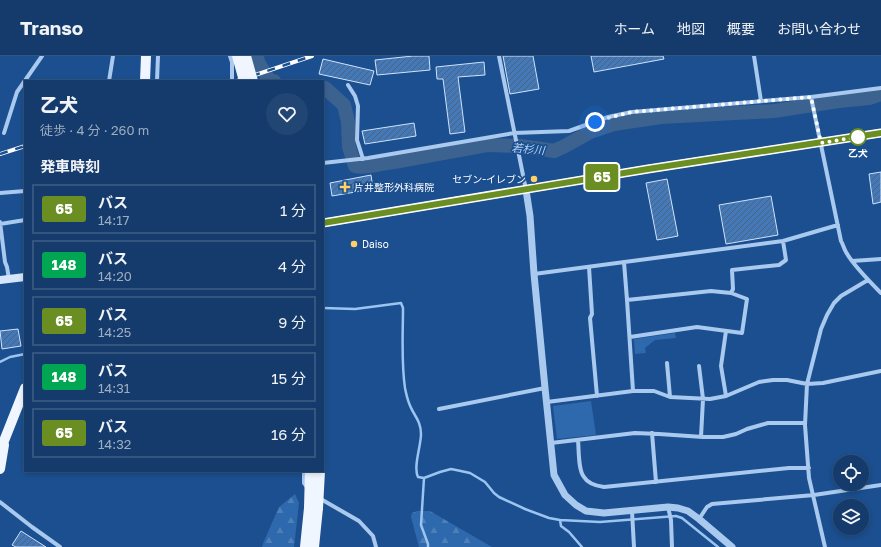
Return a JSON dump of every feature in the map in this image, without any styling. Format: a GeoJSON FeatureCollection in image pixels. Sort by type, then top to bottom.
{"type":"FeatureCollection","features":[{"type":"Feature","properties":{"kind":"main road"},"geometry":{"type":"LineString","coordinates":[[145,80],[146,56]]}},
{"type":"Feature","properties":{"kind":"main road"},"geometry":{"type":"LineString","coordinates":[[238,56],[244,80]]}},
{"type":"Feature","properties":{"kind":"main road"},"geometry":{"type":"LineString","coordinates":[[246,56],[253,80]]}},
{"type":"Feature","properties":{"kind":"main road"},"geometry":{"type":"LineString","coordinates":[[324,223],[648,169],[881,133]]}},
{"type":"Feature","properties":{"kind":"main road"},"geometry":{"type":"LineString","coordinates":[[0,280],[24,277]]}},
{"type":"Feature","properties":{"kind":"main road"},"geometry":{"type":"LineString","coordinates":[[0,451],[24,391]]}},
{"type":"Feature","properties":{"kind":"main road"},"geometry":{"type":"LineString","coordinates":[[0,469],[5,440]]}},
{"type":"Feature","properties":{"kind":"main road"},"geometry":{"type":"LineString","coordinates":[[310,472],[314,508],[314,547]]}},
{"type":"Feature","properties":{"kind":"main road"},"geometry":{"type":"LineString","coordinates":[[305,547],[314,508],[320,472]]}},
{"type":"Feature","properties":{"kind":"street"},"geometry":{"type":"LineString","coordinates":[[26,80],[42,56]]}},
{"type":"Feature","properties":{"kind":"street"},"geometry":{"type":"LineString","coordinates":[[109,80],[114,56]]}},
{"type":"Feature","properties":{"kind":"street"},"geometry":{"type":"LineString","coordinates":[[157,80],[158,56]]}},
{"type":"Feature","properties":{"kind":"street"},"geometry":{"type":"LineString","coordinates":[[230,56],[232,62],[232,80]]}},
{"type":"Feature","properties":{"kind":"street"},"geometry":{"type":"LineString","coordinates":[[499,56],[530,216],[534,274],[554,475],[565,496],[586,511],[604,513],[668,507],[678,508],[688,511],[700,519],[730,546]]}},
{"type":"Feature","properties":{"kind":"street"},"geometry":{"type":"LineString","coordinates":[[754,56],[761,101]]}},
{"type":"Feature","properties":{"kind":"street"},"geometry":{"type":"LineString","coordinates":[[4,133],[18,92],[24,83]]}},
{"type":"Feature","properties":{"kind":"street"},"geometry":{"type":"LineString","coordinates":[[348,85],[355,96],[358,106],[357,140],[363,159]]}},
{"type":"Feature","properties":{"kind":"street"},"geometry":{"type":"LineString","coordinates":[[324,163],[363,159],[514,133],[569,131],[632,112],[811,97],[881,88]]}},
{"type":"Feature","properties":{"kind":"street"},"geometry":{"type":"LineString","coordinates":[[811,97],[841,240],[852,261],[881,293]]}},
{"type":"Feature","properties":{"kind":"street"},"geometry":{"type":"LineString","coordinates":[[0,194],[24,191]]}},
{"type":"Feature","properties":{"kind":"street"},"geometry":{"type":"LineString","coordinates":[[9,279],[5,262],[0,223],[24,220]]}},
{"type":"Feature","properties":{"kind":"street"},"geometry":{"type":"LineString","coordinates":[[534,274],[783,241],[838,225]]}},
{"type":"Feature","properties":{"kind":"street"},"geometry":{"type":"LineString","coordinates":[[731,293],[733,289],[732,270],[779,265],[786,260],[783,241]]}},
{"type":"Feature","properties":{"kind":"street"},"geometry":{"type":"LineString","coordinates":[[852,261],[881,258]]}},
{"type":"Feature","properties":{"kind":"street"},"geometry":{"type":"LineString","coordinates":[[624,262],[633,391]]}},
{"type":"Feature","properties":{"kind":"street"},"geometry":{"type":"LineString","coordinates":[[589,267],[592,314],[590,318],[597,396]]}},
{"type":"Feature","properties":{"kind":"street"},"geometry":{"type":"LineString","coordinates":[[825,547],[810,478],[805,423],[807,384],[821,329],[834,303],[841,296],[868,280]]}},
{"type":"Feature","properties":{"kind":"street"},"geometry":{"type":"LineString","coordinates":[[627,300],[711,291],[731,293],[747,299],[742,332],[697,328],[630,337]]}},
{"type":"Feature","properties":{"kind":"street"},"geometry":{"type":"LineString","coordinates":[[726,331],[721,366],[726,396]]}},
{"type":"Feature","properties":{"kind":"street"},"geometry":{"type":"LineString","coordinates":[[667,363],[670,397]]}},
{"type":"Feature","properties":{"kind":"street"},"geometry":{"type":"LineString","coordinates":[[699,366],[703,399],[701,437]]}},
{"type":"Feature","properties":{"kind":"street"},"geometry":{"type":"LineString","coordinates":[[547,402],[633,391],[654,391],[670,397],[710,399],[726,396],[759,382],[787,380],[807,384],[823,383],[881,370]]}},
{"type":"Feature","properties":{"kind":"street"},"geometry":{"type":"LineString","coordinates":[[439,409],[545,388]]}},
{"type":"Feature","properties":{"kind":"street"},"geometry":{"type":"LineString","coordinates":[[551,443],[635,433],[723,437],[768,423],[805,423]]}},
{"type":"Feature","properties":{"kind":"street"},"geometry":{"type":"LineString","coordinates":[[652,433],[656,482]]}},
{"type":"Feature","properties":{"kind":"street"},"geometry":{"type":"LineString","coordinates":[[578,440],[581,470],[584,478],[590,483],[598,486],[656,482],[789,468],[809,468]]}},
{"type":"Feature","properties":{"kind":"street"},"geometry":{"type":"LineString","coordinates":[[304,472],[304,483],[313,495],[359,521],[373,536],[376,547]]}},
{"type":"Feature","properties":{"kind":"street"},"geometry":{"type":"LineString","coordinates":[[700,519],[707,507],[712,504],[814,495],[881,485]]}},
{"type":"Feature","properties":{"kind":"street"},"geometry":{"type":"LineString","coordinates":[[0,502],[60,547]]}},
{"type":"Feature","properties":{"kind":"street"},"geometry":{"type":"LineString","coordinates":[[668,507],[671,520],[672,547]]}},
{"type":"Feature","properties":{"kind":"street"},"geometry":{"type":"LineString","coordinates":[[632,511],[634,547]]}},
{"type":"Feature","properties":{"kind":"green space"},"geometry":{"type":"Polygon","coordinates":[[[675,333],[676,338],[655,340],[645,348],[646,353],[635,354],[634,339],[675,333]]]}},
{"type":"Feature","properties":{"kind":"green space"},"geometry":{"type":"Polygon","coordinates":[[[591,401],[596,435],[557,439],[553,406],[591,401]]]}},
{"type":"Feature","properties":{"kind":"green space"},"geometry":{"type":"Polygon","coordinates":[[[295,494],[299,503],[294,547],[262,547],[279,507],[295,494]]]}},
{"type":"Feature","properties":{"kind":"green space"},"geometry":{"type":"Polygon","coordinates":[[[417,511],[430,511],[492,547],[419,547],[411,517],[412,513],[417,511]]]}},
{"type":"Feature","properties":{"kind":"building"},"geometry":{"type":"Polygon","coordinates":[[[429,56],[430,70],[377,75],[375,60],[429,56]]]}},
{"type":"Feature","properties":{"kind":"building"},"geometry":{"type":"Polygon","coordinates":[[[503,56],[533,56],[539,89],[510,94],[503,56]]]}},
{"type":"Feature","properties":{"kind":"building"},"geometry":{"type":"Polygon","coordinates":[[[591,56],[663,56],[664,59],[594,72],[591,56]]]}},
{"type":"Feature","properties":{"kind":"building"},"geometry":{"type":"Polygon","coordinates":[[[323,59],[374,71],[370,85],[319,74],[323,59]]]}},
{"type":"Feature","properties":{"kind":"building"},"geometry":{"type":"Polygon","coordinates":[[[484,62],[485,75],[458,77],[465,132],[450,134],[443,79],[437,79],[436,67],[484,62]]]}},
{"type":"Feature","properties":{"kind":"building"},"geometry":{"type":"Polygon","coordinates":[[[414,123],[416,136],[365,144],[362,131],[414,123]]]}},
{"type":"Feature","properties":{"kind":"building"},"geometry":{"type":"Polygon","coordinates":[[[881,172],[881,202],[873,204],[869,174],[881,172]]]}},
{"type":"Feature","properties":{"kind":"building"},"geometry":{"type":"Polygon","coordinates":[[[371,175],[373,189],[332,196],[330,183],[371,175]]]}},
{"type":"Feature","properties":{"kind":"building"},"geometry":{"type":"Polygon","coordinates":[[[667,179],[678,236],[657,240],[646,183],[667,179]]]}},
{"type":"Feature","properties":{"kind":"building"},"geometry":{"type":"Polygon","coordinates":[[[771,196],[778,235],[726,244],[719,205],[771,196]]]}},
{"type":"Feature","properties":{"kind":"building"},"geometry":{"type":"Polygon","coordinates":[[[18,329],[21,346],[2,349],[0,331],[18,329]]]}},
{"type":"Feature","properties":{"kind":"building"},"geometry":{"type":"Polygon","coordinates":[[[21,531],[46,547],[16,547],[12,545],[21,531]]]}},
{"type":"Feature","properties":{"kind":"waterway","name":"若杉川"},"geometry":{"type":"LineString","coordinates":[[257,56],[258,62],[269,80]]}},
{"type":"Feature","properties":{"kind":"waterway","name":"若杉川"},"geometry":{"type":"LineString","coordinates":[[324,88],[344,105],[348,122],[349,147],[355,166],[360,167],[374,166],[487,145],[520,146],[554,151],[592,131],[614,124],[661,117],[774,111],[869,98],[881,94]]}},
{"type":"Feature","properties":{"kind":"waterway"},"geometry":{"type":"LineString","coordinates":[[324,308],[355,309],[401,303],[403,308],[403,358],[405,388],[409,403],[421,429],[421,439],[416,468],[418,477],[424,478],[451,469],[470,473],[485,482],[499,497],[525,509],[549,518],[560,520],[561,526],[569,532],[582,547]]}},
{"type":"Feature","properties":{"kind":"waterway"},"geometry":{"type":"LineString","coordinates":[[0,362],[10,357],[24,354]]}},
{"type":"Feature","properties":{"kind":"waterway"},"geometry":{"type":"LineString","coordinates":[[424,478],[421,525],[428,547]]}},
{"type":"Feature","properties":{"kind":"waterway"},"geometry":{"type":"LineString","coordinates":[[560,520],[600,522],[676,516],[682,518],[718,547]]}},
{"type":"Feature","properties":{"kind":"railway"},"geometry":{"type":"LineString","coordinates":[[240,80],[312,56]]}},
{"type":"Feature","properties":{"kind":"railway"},"geometry":{"type":"LineString","coordinates":[[0,154],[24,146]]}},
{"type":"Feature","properties":{"kind":"bus line","name":"65"},"geometry":{"type":"LineString","coordinates":[[324,223],[648,169],[881,133]]}},
{"type":"Feature","properties":{"kind":"place","name":"乙犬"},"geometry":{"type":"Point","coordinates":[858,137]}},
{"type":"Feature","properties":{"kind":"place","name":"セブン-イレブン"},"geometry":{"type":"Point","coordinates":[534,179]}},
{"type":"Feature","properties":{"kind":"place","name":"片井整形外科病院"},"geometry":{"type":"Point","coordinates":[345,187]}},
{"type":"Feature","properties":{"kind":"place","name":"Daiso"},"geometry":{"type":"Point","coordinates":[354,244]}},
{"type":"Feature","properties":{"kind":"route"},"geometry":{"type":"LineString","coordinates":[[595,122],[632,112],[811,97],[821,143],[858,137]]}}]}
